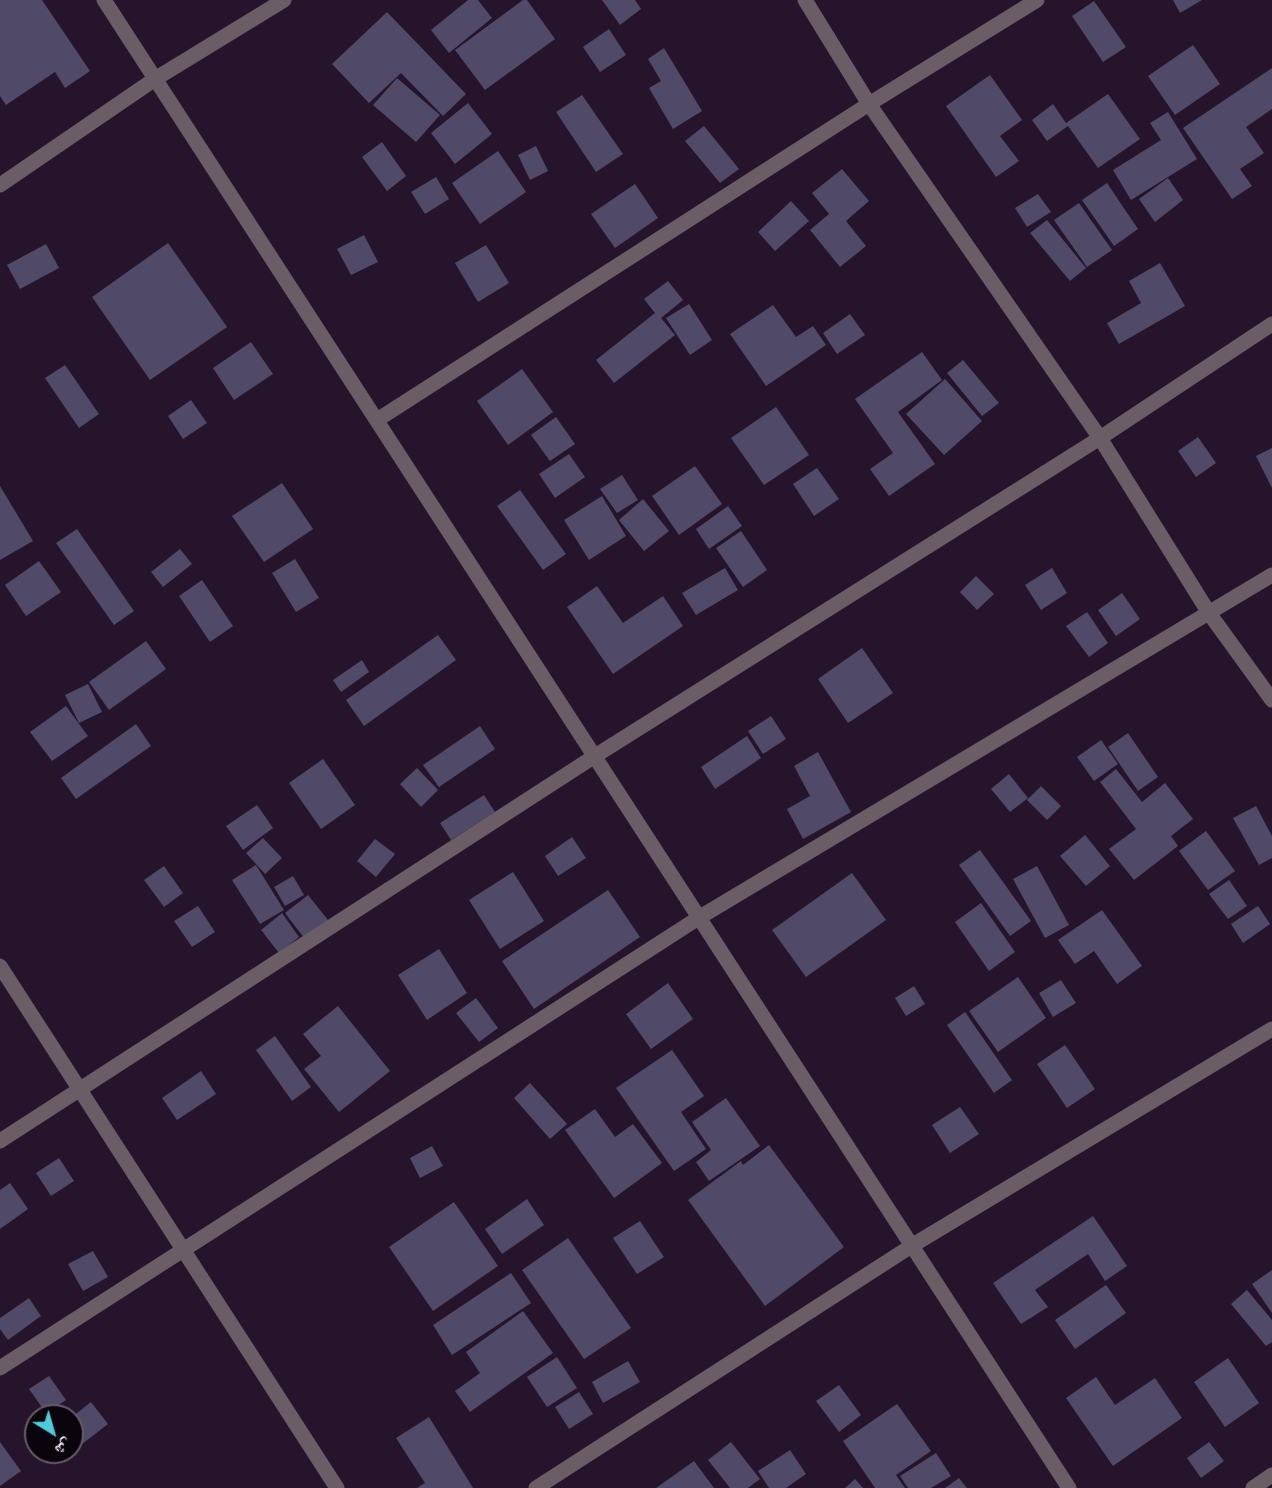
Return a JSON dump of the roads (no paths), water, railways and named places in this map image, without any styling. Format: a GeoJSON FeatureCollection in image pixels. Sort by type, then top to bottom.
{"type":"FeatureCollection","features":[{"type":"Feature","properties":{"kind":"street"},"geometry":{"type":"LineString","coordinates":[[104,0],[1070,1488]]}},
{"type":"Feature","properties":{"kind":"street"},"geometry":{"type":"LineString","coordinates":[[0,185],[154,79],[284,0]]}},
{"type":"Feature","properties":{"kind":"street"},"geometry":{"type":"LineString","coordinates":[[804,0],[869,104],[1100,438],[1209,613],[1272,700]]}},
{"type":"Feature","properties":{"kind":"street"},"geometry":{"type":"LineString","coordinates":[[377,420],[869,104],[1037,0]]}},
{"type":"Feature","properties":{"kind":"street"},"geometry":{"type":"LineString","coordinates":[[0,1141],[595,756],[1100,438],[1272,324]]}},
{"type":"Feature","properties":{"kind":"street"},"geometry":{"type":"LineString","coordinates":[[0,1368],[700,917],[1272,575]]}},
{"type":"Feature","properties":{"kind":"street"},"geometry":{"type":"LineString","coordinates":[[0,966],[337,1488]]}},
{"type":"Feature","properties":{"kind":"street"},"geometry":{"type":"LineString","coordinates":[[536,1488],[913,1245],[1272,1029]]}},
{"type":"Feature","properties":{"kind":"street"},"geometry":{"type":"LineString","coordinates":[[1253,1488],[1272,1475]]}}]}
